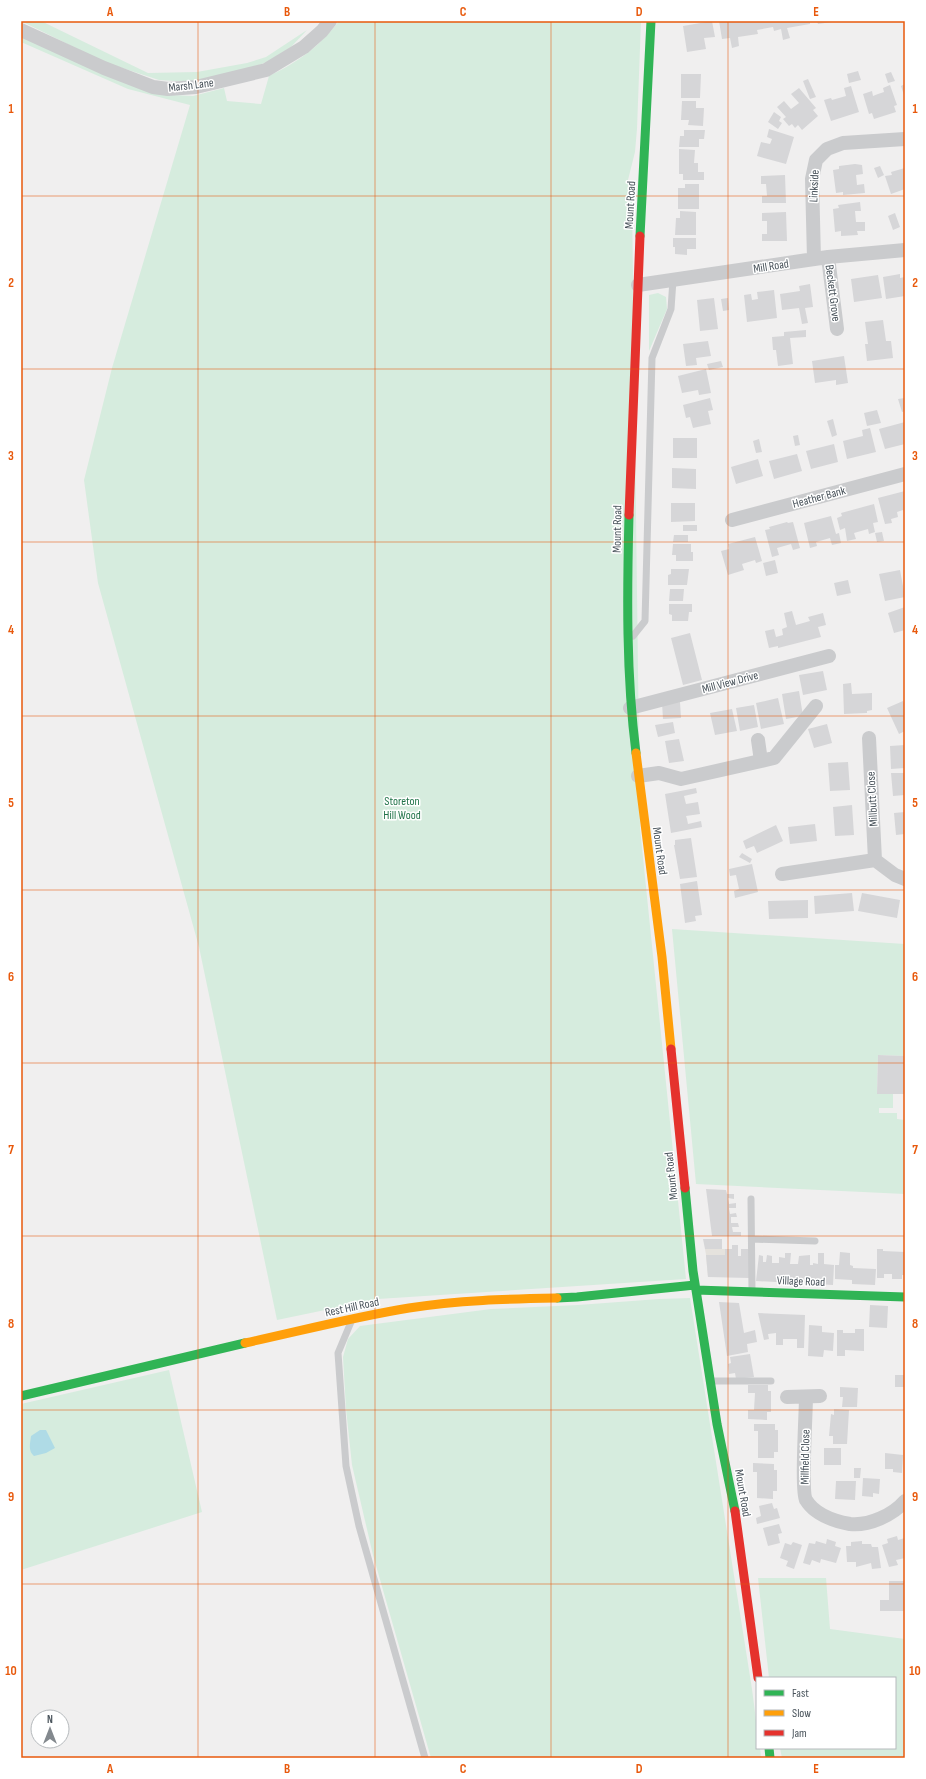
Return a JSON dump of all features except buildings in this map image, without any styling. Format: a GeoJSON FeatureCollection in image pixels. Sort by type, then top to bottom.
{"type":"FeatureCollection","features":[{"type":"Feature","properties":{"kind":"main road","name":"Mount Road"},"geometry":{"type":"LineString","coordinates":[[651,21],[638,285],[629,526],[628,642],[630,708],[662,957],[682,1169],[696,1287],[710,1381],[734,1506],[758,1677]]}},
{"type":"Feature","properties":{"kind":"main road","name":"Village Road"},"geometry":{"type":"LineString","coordinates":[[696,1287],[712,1290],[905,1297]]}},
{"type":"Feature","properties":{"kind":"main road","name":"Rest Hill Road"},"geometry":{"type":"LineString","coordinates":[[21,1396],[352,1319],[425,1306],[500,1299],[577,1297],[696,1287]]}},
{"type":"Feature","properties":{"kind":"street","name":"Marsh Lane"},"geometry":{"type":"LineString","coordinates":[[21,30],[104,68],[153,87],[168,89],[196,87],[266,70],[304,47],[322,31],[330,21]]}},
{"type":"Feature","properties":{"kind":"street","name":"Linkside"},"geometry":{"type":"LineString","coordinates":[[814,259],[812,179],[816,160],[827,149],[843,143],[905,139]]}},
{"type":"Feature","properties":{"kind":"street","name":"Mill Road"},"geometry":{"type":"LineString","coordinates":[[638,285],[828,257],[905,250]]}},
{"type":"Feature","properties":{"kind":"street","name":"Beckett Grove"},"geometry":{"type":"LineString","coordinates":[[828,257],[837,329]]}},
{"type":"Feature","properties":{"kind":"street","name":"Heather Bank"},"geometry":{"type":"LineString","coordinates":[[732,520],[905,474]]}},
{"type":"Feature","properties":{"kind":"street","name":"Mill View Drive"},"geometry":{"type":"LineString","coordinates":[[630,708],[829,656]]}},
{"type":"Feature","properties":{"kind":"street"},"geometry":{"type":"LineString","coordinates":[[638,776],[659,773],[681,779],[774,758],[816,706]]}},
{"type":"Feature","properties":{"kind":"street","name":"Millbutt Close"},"geometry":{"type":"LineString","coordinates":[[869,738],[875,860]]}},
{"type":"Feature","properties":{"kind":"street"},"geometry":{"type":"LineString","coordinates":[[758,740],[761,761]]}},
{"type":"Feature","properties":{"kind":"street"},"geometry":{"type":"LineString","coordinates":[[782,874],[875,860],[895,875],[905,879]]}},
{"type":"Feature","properties":{"kind":"street","name":"Millfield Close"},"geometry":{"type":"LineString","coordinates":[[787,1397],[813,1397],[804,1483],[805,1499],[819,1513],[836,1522],[855,1524],[874,1521],[901,1506],[905,1501]]}},
{"type":"Feature","properties":{"kind":"lane"},"geometry":{"type":"LineString","coordinates":[[628,642],[645,621],[652,358],[671,309],[673,280]]}},
{"type":"Feature","properties":{"kind":"lane"},"geometry":{"type":"LineString","coordinates":[[751,1199],[752,1291]]}},
{"type":"Feature","properties":{"kind":"lane"},"geometry":{"type":"LineString","coordinates":[[752,1239],[815,1241]]}},
{"type":"Feature","properties":{"kind":"lane"},"geometry":{"type":"LineString","coordinates":[[352,1319],[338,1353],[346,1466],[359,1526],[425,1758]]}},
{"type":"Feature","properties":{"kind":"lane"},"geometry":{"type":"LineString","coordinates":[[710,1381],[771,1381]]}},
{"type":"Feature","properties":{"kind":"shaded area"},"geometry":{"type":"Polygon","coordinates":[[[705,1249],[732,1249],[708,1277],[706,1255],[705,1249]]]}},
{"type":"Feature","properties":{"kind":"green space"},"geometry":{"type":"Polygon","coordinates":[[[21,21],[41,21],[148,73],[197,72],[247,63],[266,57],[307,30],[291,47],[269,61],[249,69],[199,81],[175,81],[159,80],[104,62],[21,21]]]}},
{"type":"Feature","properties":{"kind":"green space","name":"Storeton Hill Wood"},"geometry":{"type":"Polygon","coordinates":[[[339,21],[641,21],[637,129],[635,152],[628,180],[632,198],[640,828],[686,1279],[378,1299],[277,1320],[199,947],[98,583],[84,480],[112,368],[190,105],[128,89],[21,42],[21,36],[172,95],[193,96],[224,88],[227,101],[261,104],[269,76],[299,59],[316,46],[339,21]]]}},
{"type":"Feature","properties":{"kind":"green space"},"geometry":{"type":"Polygon","coordinates":[[[658,293],[666,297],[667,309],[649,351],[649,295],[658,293]]]}},
{"type":"Feature","properties":{"kind":"green space"},"geometry":{"type":"Polygon","coordinates":[[[672,929],[905,944],[905,1056],[878,1055],[877,1093],[893,1094],[893,1108],[879,1108],[879,1113],[897,1113],[897,1119],[905,1120],[905,1194],[696,1184],[672,929]]]}},
{"type":"Feature","properties":{"kind":"green space"},"geometry":{"type":"Polygon","coordinates":[[[690,1298],[752,1689],[756,1720],[756,1749],[760,1749],[761,1758],[431,1758],[373,1555],[352,1465],[346,1409],[343,1357],[348,1339],[360,1326],[491,1309],[690,1298]]]}},
{"type":"Feature","properties":{"kind":"green space"},"geometry":{"type":"Polygon","coordinates":[[[169,1370],[202,1512],[21,1570],[21,1404],[169,1370]]]}},
{"type":"Feature","properties":{"kind":"green space"},"geometry":{"type":"Polygon","coordinates":[[[758,1578],[826,1578],[830,1629],[905,1639],[905,1758],[782,1758],[780,1749],[896,1749],[896,1677],[769,1677],[758,1578]]]}},
{"type":"Feature","properties":{"kind":"water"},"geometry":{"type":"Polygon","coordinates":[[[40,1430],[46,1430],[55,1448],[46,1453],[34,1456],[30,1450],[31,1436],[40,1430]]]}},
{"type":"Feature","properties":{"kind":"traffic: fast"},"geometry":{"type":"LineString","coordinates":[[640,236],[651,21]]}},
{"type":"Feature","properties":{"kind":"traffic: fast"},"geometry":{"type":"LineString","coordinates":[[629,515],[629,664],[630,694],[636,753]]}},
{"type":"Feature","properties":{"kind":"traffic: fast"},"geometry":{"type":"LineString","coordinates":[[685,1188],[693,1271],[717,1424],[735,1511]]}},
{"type":"Feature","properties":{"kind":"traffic: fast"},"geometry":{"type":"LineString","coordinates":[[557,1298],[695,1285]]}},
{"type":"Feature","properties":{"kind":"traffic: fast"},"geometry":{"type":"LineString","coordinates":[[696,1290],[905,1297]]}},
{"type":"Feature","properties":{"kind":"traffic: fast"},"geometry":{"type":"LineString","coordinates":[[21,1396],[245,1343]]}},
{"type":"Feature","properties":{"kind":"traffic: fast"},"geometry":{"type":"LineString","coordinates":[[769,1749],[770,1758]]}},
{"type":"Feature","properties":{"kind":"traffic: slow"},"geometry":{"type":"LineString","coordinates":[[636,753],[662,957],[671,1049]]}},
{"type":"Feature","properties":{"kind":"traffic: slow"},"geometry":{"type":"LineString","coordinates":[[245,1343],[327,1324],[427,1305],[483,1300],[557,1298]]}},
{"type":"Feature","properties":{"kind":"traffic: jam"},"geometry":{"type":"LineString","coordinates":[[629,515],[640,236]]}},
{"type":"Feature","properties":{"kind":"traffic: jam"},"geometry":{"type":"LineString","coordinates":[[671,1049],[685,1188]]}},
{"type":"Feature","properties":{"kind":"traffic: jam"},"geometry":{"type":"LineString","coordinates":[[735,1511],[758,1677]]}}]}
